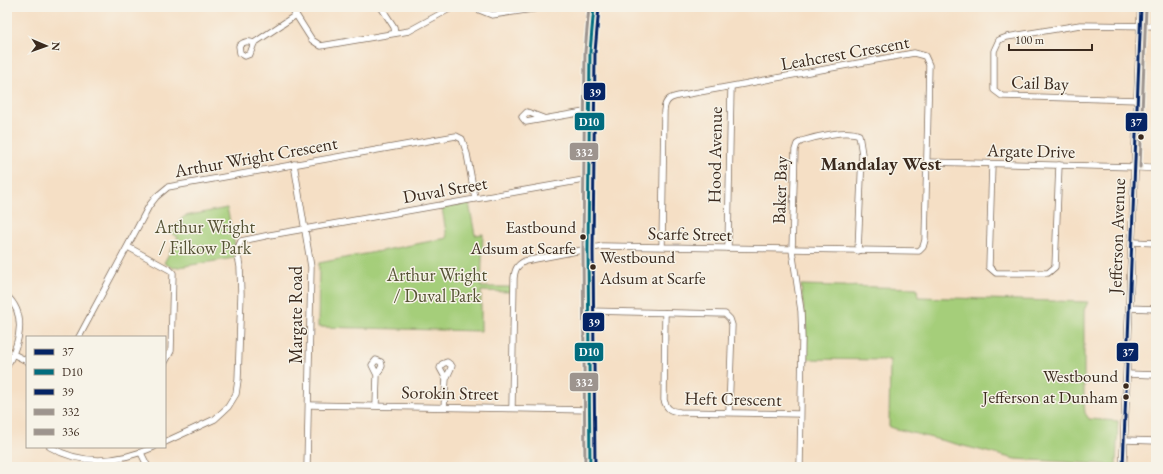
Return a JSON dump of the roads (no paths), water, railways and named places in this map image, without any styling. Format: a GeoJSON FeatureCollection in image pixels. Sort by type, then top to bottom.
{"type":"FeatureCollection","features":[{"type":"Feature","properties":{"kind":"street"},"geometry":{"type":"LineString","coordinates":[[291,7],[312,40],[321,46],[409,31],[421,26],[453,7]]}},
{"type":"Feature","properties":{"kind":"street"},"geometry":{"type":"LineString","coordinates":[[381,7],[394,27],[395,34]]}},
{"type":"Feature","properties":{"kind":"street"},"geometry":{"type":"LineString","coordinates":[[472,7],[492,16],[546,7]]}},
{"type":"Feature","properties":{"kind":"street"},"geometry":{"type":"LineString","coordinates":[[590,467],[588,250],[590,52],[594,7]]}},
{"type":"Feature","properties":{"kind":"street","name":"Jefferson Avenue"},"geometry":{"type":"LineString","coordinates":[[1123,467],[1141,7]]}},
{"type":"Feature","properties":{"kind":"street"},"geometry":{"type":"LineString","coordinates":[[254,43],[296,15]]}},
{"type":"Feature","properties":{"kind":"street","name":"Cail Bay"},"geometry":{"type":"LineString","coordinates":[[1138,100],[1002,96],[994,90],[994,51],[999,40],[1007,37],[1080,24],[1140,25]]}},
{"type":"Feature","properties":{"kind":"street"},"geometry":{"type":"LineString","coordinates":[[1140,25],[1156,26]]}},
{"type":"Feature","properties":{"kind":"street","name":"Leahcrest Crescent"},"geometry":{"type":"LineString","coordinates":[[662,247],[664,104],[668,99],[920,54],[925,56],[929,65],[925,240],[923,247],[919,251],[913,252],[792,250]]}},
{"type":"Feature","properties":{"kind":"street","name":"Hood Avenue"},"geometry":{"type":"LineString","coordinates":[[728,248],[731,87]]}},
{"type":"Feature","properties":{"kind":"street"},"geometry":{"type":"LineString","coordinates":[[543,118],[590,111]]}},
{"type":"Feature","properties":{"kind":"street","name":"Baker Bay"},"geometry":{"type":"LineString","coordinates":[[792,250],[794,150],[797,144],[810,139],[853,132],[859,135],[862,147],[858,251]]}},
{"type":"Feature","properties":{"kind":"street","name":"Arthur Wright Crescent"},"geometry":{"type":"LineString","coordinates":[[80,336],[156,197],[168,187],[456,136],[462,139],[467,154],[475,198]]}},
{"type":"Feature","properties":{"kind":"street","name":"Argate Drive"},"geometry":{"type":"LineString","coordinates":[[927,162],[1135,167]]}},
{"type":"Feature","properties":{"kind":"street","name":"Margate Road"},"geometry":{"type":"LineString","coordinates":[[294,164],[311,267],[307,467]]}},
{"type":"Feature","properties":{"kind":"street"},"geometry":{"type":"LineString","coordinates":[[992,164],[989,267],[996,273],[1048,273],[1055,267],[1058,165]]}},
{"type":"Feature","properties":{"kind":"street"},"geometry":{"type":"LineString","coordinates":[[1135,167],[1155,167]]}},
{"type":"Feature","properties":{"kind":"street","name":"Duval Street"},"geometry":{"type":"LineString","coordinates":[[305,229],[589,179]]}},
{"type":"Feature","properties":{"kind":"street"},"geometry":{"type":"LineString","coordinates":[[166,442],[215,419],[228,407],[236,394],[238,380],[241,294],[240,267],[237,250],[241,241],[305,229]]}},
{"type":"Feature","properties":{"kind":"street"},"geometry":{"type":"LineString","coordinates":[[1132,242],[1156,243]]}},
{"type":"Feature","properties":{"kind":"street","name":"Scarfe Street"},"geometry":{"type":"LineString","coordinates":[[512,408],[515,270],[518,264],[525,261],[603,246],[792,250]]}},
{"type":"Feature","properties":{"kind":"street"},"geometry":{"type":"LineString","coordinates":[[128,247],[173,273],[171,351],[166,360]]}},
{"type":"Feature","properties":{"kind":"street"},"geometry":{"type":"LineString","coordinates":[[792,250],[801,311],[800,467]]}},
{"type":"Feature","properties":{"kind":"street"},"geometry":{"type":"LineString","coordinates":[[7,296],[17,312],[20,326],[19,338],[7,366]]}},
{"type":"Feature","properties":{"kind":"street"},"geometry":{"type":"LineString","coordinates":[[1129,308],[1156,309]]}},
{"type":"Feature","properties":{"kind":"street"},"geometry":{"type":"LineString","coordinates":[[589,311],[726,314],[730,319],[732,332],[729,412]]}},
{"type":"Feature","properties":{"kind":"street","name":"Heft Crescent"},"geometry":{"type":"LineString","coordinates":[[665,313],[664,400],[666,407],[671,411],[800,414]]}},
{"type":"Feature","properties":{"kind":"street"},"geometry":{"type":"LineString","coordinates":[[13,354],[26,360]]}},
{"type":"Feature","properties":{"kind":"street"},"geometry":{"type":"LineString","coordinates":[[1127,374],[1156,375]]}},
{"type":"Feature","properties":{"kind":"street"},"geometry":{"type":"LineString","coordinates":[[376,405],[377,375]]}},
{"type":"Feature","properties":{"kind":"street"},"geometry":{"type":"LineString","coordinates":[[444,407],[446,379]]}},
{"type":"Feature","properties":{"kind":"street","name":"Sorokin Street"},"geometry":{"type":"LineString","coordinates":[[309,405],[590,410]]}},
{"type":"Feature","properties":{"kind":"street"},"geometry":{"type":"LineString","coordinates":[[1125,440],[1156,441]]}},
{"type":"Feature","properties":{"kind":"street"},"geometry":{"type":"LineString","coordinates":[[52,448],[78,459],[98,460],[120,459],[152,448]]}},
{"type":"Feature","properties":{"kind":"street"},"geometry":{"type":"LineString","coordinates":[[141,453],[148,467]]}},
{"type":"Feature","properties":{"kind":"place","name":"Eastbound Adsum at Scarfe"},"geometry":{"type":"Point","coordinates":[583,237]}},
{"type":"Feature","properties":{"kind":"place","name":"Westbound Adsum at Scarfe"},"geometry":{"type":"Point","coordinates":[593,267]}},
{"type":"Feature","properties":{"kind":"place","name":"Westbound Jefferson at Dunham"},"geometry":{"type":"Point","coordinates":[1126,386]}},
{"type":"Feature","properties":{"kind":"district","name":"Mandalay West"},"geometry":{"type":"Point","coordinates":[881,163]}},
{"type":"Feature","properties":{"kind":"park label","name":"Arthur Wright / Filkow Park"},"geometry":{"type":"Point","coordinates":[205,237]}},
{"type":"Feature","properties":{"kind":"park label","name":"Arthur Wright / Duval Park"},"geometry":{"type":"Point","coordinates":[437,285]}}]}
